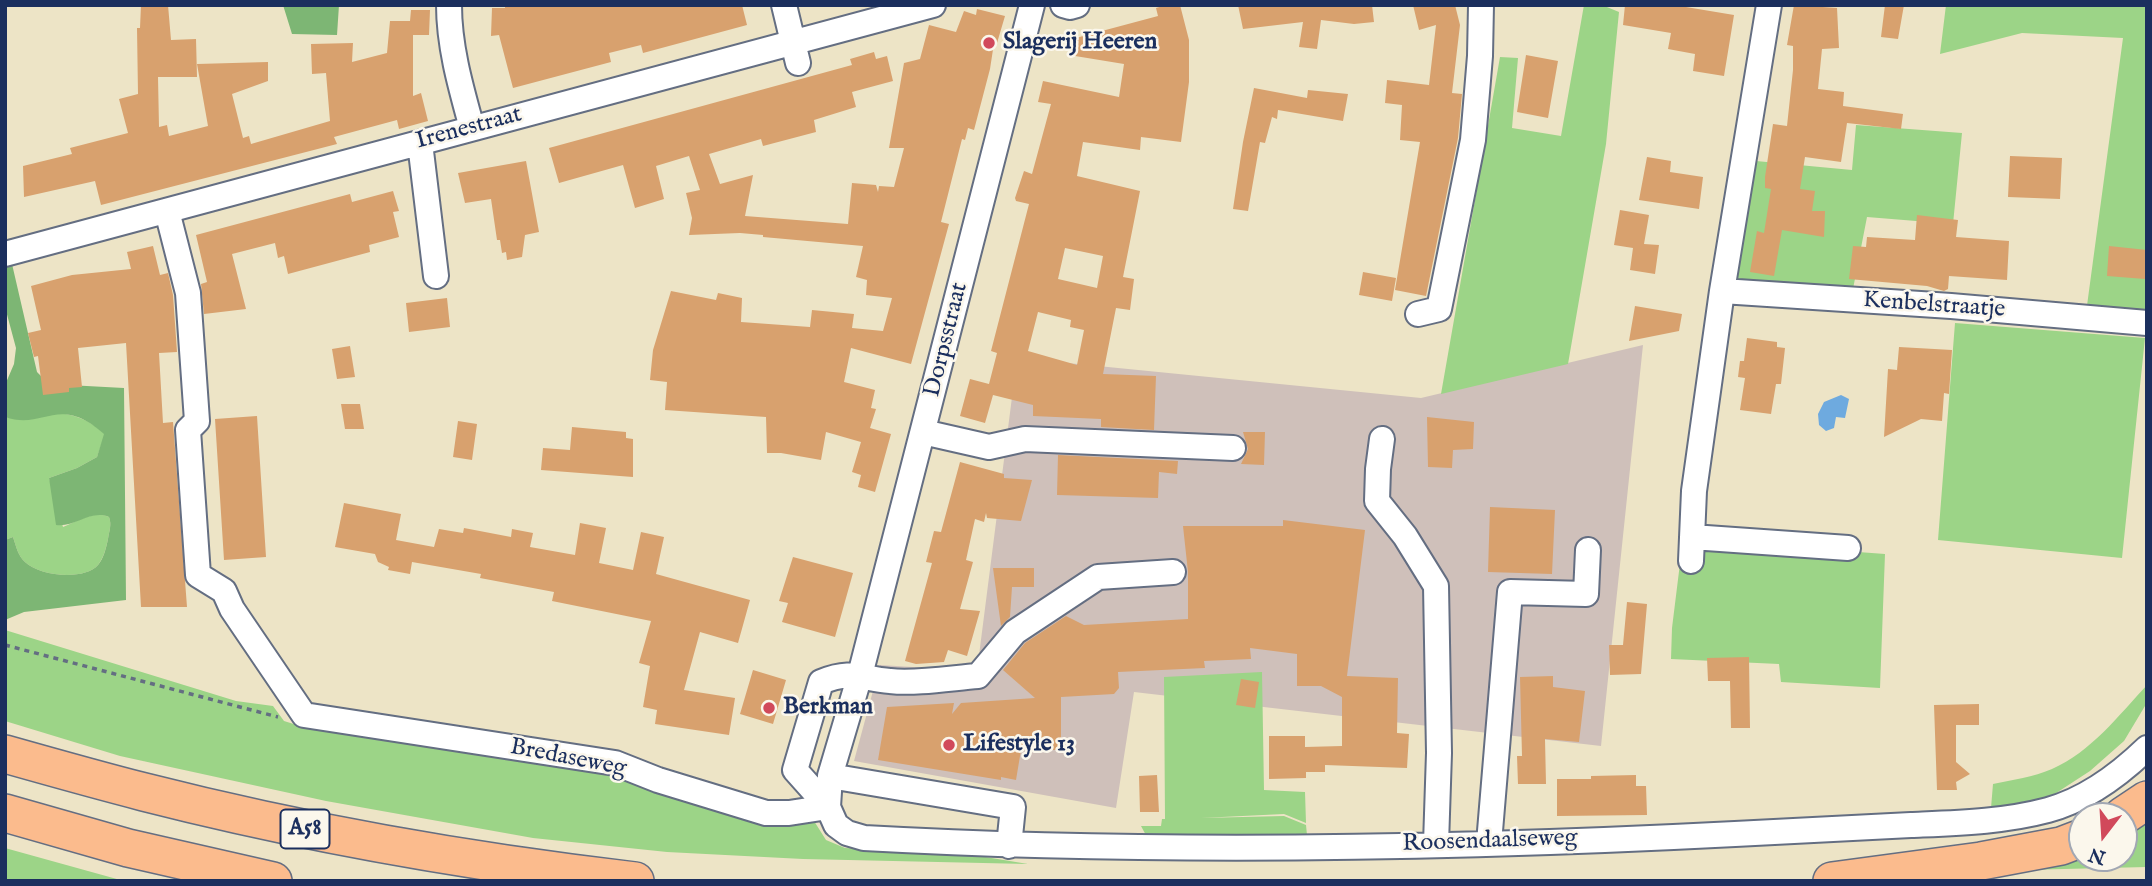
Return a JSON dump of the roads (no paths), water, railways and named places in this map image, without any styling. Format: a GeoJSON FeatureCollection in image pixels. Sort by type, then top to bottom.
{"type":"FeatureCollection","features":[{"type":"Feature","properties":{"kind":"highway","name":"A58"},"geometry":{"type":"LineString","coordinates":[[5,754],[145,793],[304,828],[492,862],[635,881]]}},
{"type":"Feature","properties":{"kind":"highway","name":"A58"},"geometry":{"type":"LineString","coordinates":[[5,813],[128,848],[273,881]]}},
{"type":"Feature","properties":{"kind":"highway"},"geometry":{"type":"LineString","coordinates":[[1832,881],[1981,861],[2068,843]]}},
{"type":"Feature","properties":{"kind":"street"},"geometry":{"type":"LineString","coordinates":[[449,5],[449,30],[472,128]]}},
{"type":"Feature","properties":{"kind":"street"},"geometry":{"type":"LineString","coordinates":[[784,5],[795,53]]}},
{"type":"Feature","properties":{"kind":"street","name":"Irenestraat"},"geometry":{"type":"LineString","coordinates":[[5,254],[472,128],[504,131],[795,53],[831,43],[933,5]]}},
{"type":"Feature","properties":{"kind":"street","name":"Dorpsstraat"},"geometry":{"type":"LineString","coordinates":[[828,807],[830,776],[860,675],[1032,5]]}},
{"type":"Feature","properties":{"kind":"street"},"geometry":{"type":"LineString","coordinates":[[1063,5],[1077,5]]}},
{"type":"Feature","properties":{"kind":"street"},"geometry":{"type":"LineString","coordinates":[[1418,314],[1440,309],[1473,140],[1481,5]]}},
{"type":"Feature","properties":{"kind":"street"},"geometry":{"type":"LineString","coordinates":[[1769,5],[1722,291],[1694,491],[1691,549],[1848,548]]}},
{"type":"Feature","properties":{"kind":"street"},"geometry":{"type":"LineString","coordinates":[[420,143],[436,276]]}},
{"type":"Feature","properties":{"kind":"street","name":"Bredaseweg"},"geometry":{"type":"LineString","coordinates":[[166,212],[188,293],[197,421],[188,430],[198,575],[224,590],[232,609],[303,715],[615,763],[659,780],[766,813],[789,813],[828,807]]}},
{"type":"Feature","properties":{"kind":"street","name":"Kenbelstraatje"},"geometry":{"type":"LineString","coordinates":[[1722,291],[1951,306],[2147,323]]}},
{"type":"Feature","properties":{"kind":"street"},"geometry":{"type":"LineString","coordinates":[[923,432],[989,447],[1025,439],[1233,448]]}},
{"type":"Feature","properties":{"kind":"street"},"geometry":{"type":"LineString","coordinates":[[1382,439],[1377,501],[1405,536],[1436,586],[1439,753],[1436,844]]}},
{"type":"Feature","properties":{"kind":"street"},"geometry":{"type":"LineString","coordinates":[[1489,843],[1510,592],[1586,594],[1588,550]]}},
{"type":"Feature","properties":{"kind":"street"},"geometry":{"type":"LineString","coordinates":[[828,807],[795,770],[821,682],[839,675],[860,675],[891,682],[978,676],[1015,632],[1098,577],[1173,572]]}},
{"type":"Feature","properties":{"kind":"street","name":"Roosendaalseweg"},"geometry":{"type":"LineString","coordinates":[[828,807],[836,825],[847,833],[864,838],[1009,846],[1240,848],[1694,836],[1990,821],[2050,810],[2090,793],[2131,764],[2147,748]]}},
{"type":"Feature","properties":{"kind":"street"},"geometry":{"type":"LineString","coordinates":[[830,776],[1013,807],[1009,846]]}},
{"type":"Feature","properties":{"kind":"water"},"geometry":{"type":"Polygon","coordinates":[[[1841,395],[1849,399],[1845,418],[1836,417],[1834,428],[1826,431],[1819,425],[1818,414],[1824,402],[1841,395]]]}},
{"type":"Feature","properties":{"kind":"place","name":"Slagerij Heeren"},"geometry":{"type":"Point","coordinates":[989,43]}},
{"type":"Feature","properties":{"kind":"place","name":"Berkman"},"geometry":{"type":"Point","coordinates":[769,708]}},
{"type":"Feature","properties":{"kind":"place","name":"Lifestyle 13"},"geometry":{"type":"Point","coordinates":[949,745]}}]}
